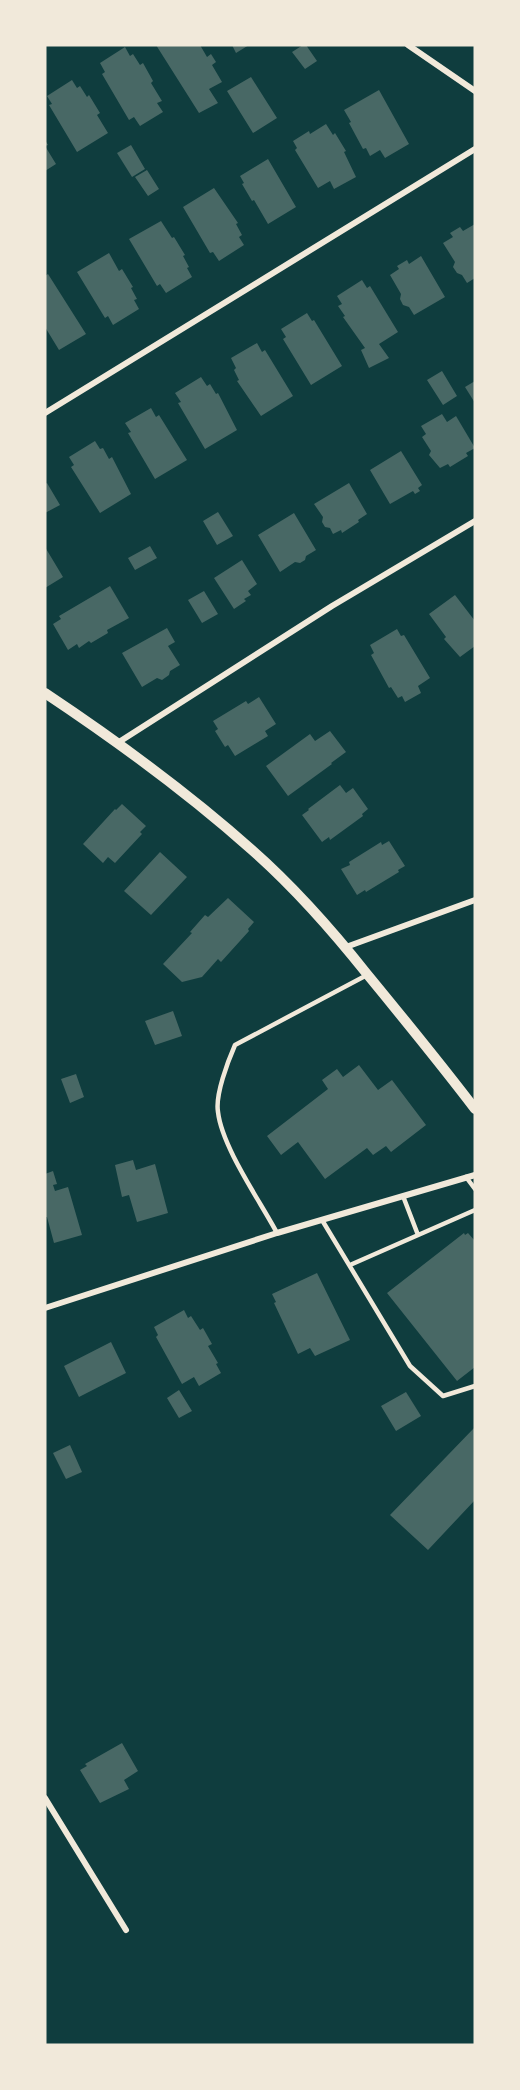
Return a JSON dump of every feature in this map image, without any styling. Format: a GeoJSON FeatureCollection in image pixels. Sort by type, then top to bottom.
{"type":"FeatureCollection","features":[{"type":"Feature","properties":{"kind":"street"},"geometry":{"type":"LineString","coordinates":[[408,45],[475,91]]}},
{"type":"Feature","properties":{"kind":"street"},"geometry":{"type":"LineString","coordinates":[[45,413],[475,149]]}},
{"type":"Feature","properties":{"kind":"street"},"geometry":{"type":"LineString","coordinates":[[119,742],[332,606],[475,520]]}},
{"type":"Feature","properties":{"kind":"street"},"geometry":{"type":"LineString","coordinates":[[45,693],[119,742],[254,850],[346,947],[475,1109]]}},
{"type":"Feature","properties":{"kind":"street"},"geometry":{"type":"LineString","coordinates":[[346,947],[475,900]]}},
{"type":"Feature","properties":{"kind":"street"},"geometry":{"type":"LineString","coordinates":[[45,1308],[277,1233],[475,1174]]}},
{"type":"Feature","properties":{"kind":"street"},"geometry":{"type":"LineString","coordinates":[[45,1798],[126,1930]]}},
{"type":"Feature","properties":{"kind":"lane"},"geometry":{"type":"LineString","coordinates":[[277,1233],[227,1142],[217,1110],[224,1071],[235,1045],[368,975]]}},
{"type":"Feature","properties":{"kind":"lane"},"geometry":{"type":"LineString","coordinates":[[466,1177],[475,1189]]}},
{"type":"Feature","properties":{"kind":"lane"},"geometry":{"type":"LineString","coordinates":[[403,1196],[418,1235]]}},
{"type":"Feature","properties":{"kind":"lane"},"geometry":{"type":"LineString","coordinates":[[350,1265],[475,1210]]}},
{"type":"Feature","properties":{"kind":"lane"},"geometry":{"type":"LineString","coordinates":[[322,1220],[410,1366],[443,1396],[475,1386]]}},
{"type":"Feature","properties":{"kind":"building"},"geometry":{"type":"Polygon","coordinates":[[[156,45],[200,45],[207,57],[211,54],[216,62],[212,65],[222,82],[209,89],[218,103],[199,113],[156,45]]]}},
{"type":"Feature","properties":{"kind":"building"},"geometry":{"type":"Polygon","coordinates":[[[232,45],[249,45],[236,53],[232,45]]]}},
{"type":"Feature","properties":{"kind":"building"},"geometry":{"type":"Polygon","coordinates":[[[306,45],[317,61],[305,69],[292,52],[306,45]]]}},
{"type":"Feature","properties":{"kind":"building"},"geometry":{"type":"Polygon","coordinates":[[[125,47],[130,56],[133,54],[140,65],[143,63],[162,101],[157,103],[163,112],[140,126],[134,117],[129,120],[102,74],[105,72],[100,63],[125,47]]]}},
{"type":"Feature","properties":{"kind":"building"},"geometry":{"type":"Polygon","coordinates":[[[251,77],[277,118],[253,133],[227,91],[251,77]]]}},
{"type":"Feature","properties":{"kind":"building"},"geometry":{"type":"Polygon","coordinates":[[[72,80],[77,88],[80,86],[87,97],[89,95],[108,133],[77,152],[49,105],[52,104],[47,96],[72,80]]]}},
{"type":"Feature","properties":{"kind":"building"},"geometry":{"type":"Polygon","coordinates":[[[379,90],[409,144],[385,158],[380,150],[370,156],[366,148],[363,149],[344,110],[379,90]]]}},
{"type":"Feature","properties":{"kind":"building"},"geometry":{"type":"Polygon","coordinates":[[[326,124],[333,135],[335,133],[346,151],[344,152],[356,177],[334,189],[330,181],[318,188],[295,150],[297,148],[293,141],[326,124]]]}},
{"type":"Feature","properties":{"kind":"building"},"geometry":{"type":"Polygon","coordinates":[[[131,145],[145,169],[132,177],[117,153],[131,145]]]}},
{"type":"Feature","properties":{"kind":"building"},"geometry":{"type":"Polygon","coordinates":[[[45,146],[56,164],[45,171],[45,146]]]}},
{"type":"Feature","properties":{"kind":"building"},"geometry":{"type":"Polygon","coordinates":[[[268,159],[296,207],[268,224],[242,184],[244,183],[240,176],[268,159]]]}},
{"type":"Feature","properties":{"kind":"building"},"geometry":{"type":"Polygon","coordinates":[[[147,170],[159,189],[148,196],[135,177],[147,170]]]}},
{"type":"Feature","properties":{"kind":"building"},"geometry":{"type":"Polygon","coordinates":[[[214,188],[238,223],[236,224],[242,235],[239,237],[244,245],[219,261],[213,252],[210,253],[183,207],[214,188]]]}},
{"type":"Feature","properties":{"kind":"building"},"geometry":{"type":"Polygon","coordinates":[[[161,221],[185,255],[183,256],[192,277],[166,293],[160,284],[157,286],[129,239],[161,221]]]}},
{"type":"Feature","properties":{"kind":"building"},"geometry":{"type":"Polygon","coordinates":[[[475,224],[475,278],[467,283],[453,267],[455,262],[443,243],[453,237],[450,233],[460,227],[463,231],[475,224]]]}},
{"type":"Feature","properties":{"kind":"building"},"geometry":{"type":"Polygon","coordinates":[[[109,253],[119,271],[122,269],[133,287],[131,288],[137,299],[134,300],[139,309],[113,325],[108,316],[105,318],[77,272],[109,253]]]}},
{"type":"Feature","properties":{"kind":"building"},"geometry":{"type":"Polygon","coordinates":[[[421,256],[445,297],[414,315],[409,307],[403,305],[400,299],[401,294],[390,275],[399,269],[397,266],[407,260],[409,264],[421,256]]]}},
{"type":"Feature","properties":{"kind":"building"},"geometry":{"type":"Polygon","coordinates":[[[48,274],[86,334],[59,350],[45,327],[45,276],[48,274]]]}},
{"type":"Feature","properties":{"kind":"building"},"geometry":{"type":"Polygon","coordinates":[[[362,280],[367,288],[370,286],[398,332],[379,344],[389,358],[369,368],[361,350],[365,348],[343,317],[345,316],[338,306],[342,304],[337,296],[362,280]]]}},
{"type":"Feature","properties":{"kind":"building"},"geometry":{"type":"Polygon","coordinates":[[[307,313],[312,321],[314,320],[342,366],[311,385],[283,339],[286,337],[281,329],[307,313]]]}},
{"type":"Feature","properties":{"kind":"building"},"geometry":{"type":"Polygon","coordinates":[[[257,343],[262,352],[265,350],[293,396],[261,416],[237,381],[239,380],[234,370],[236,368],[231,358],[257,343]]]}},
{"type":"Feature","properties":{"kind":"building"},"geometry":{"type":"Polygon","coordinates":[[[442,371],[457,396],[443,405],[427,380],[442,371]]]}},
{"type":"Feature","properties":{"kind":"building"},"geometry":{"type":"Polygon","coordinates":[[[201,377],[207,386],[210,384],[216,394],[218,393],[237,430],[205,449],[178,403],[181,402],[175,393],[201,377]]]}},
{"type":"Feature","properties":{"kind":"building"},"geometry":{"type":"Polygon","coordinates":[[[475,381],[475,403],[465,387],[475,381]]]}},
{"type":"Feature","properties":{"kind":"building"},"geometry":{"type":"Polygon","coordinates":[[[151,408],[156,417],[159,415],[187,460],[155,479],[128,433],[131,432],[125,423],[151,408]]]}},
{"type":"Feature","properties":{"kind":"building"},"geometry":{"type":"Polygon","coordinates":[[[442,414],[447,422],[456,416],[475,448],[466,453],[468,456],[450,467],[448,464],[440,468],[429,455],[431,451],[422,437],[426,434],[421,426],[442,414]]]}},
{"type":"Feature","properties":{"kind":"building"},"geometry":{"type":"Polygon","coordinates":[[[95,441],[100,449],[103,448],[109,459],[112,457],[131,494],[100,513],[71,467],[74,465],[69,457],[95,441]]]}},
{"type":"Feature","properties":{"kind":"building"},"geometry":{"type":"Polygon","coordinates":[[[401,451],[422,485],[418,488],[420,491],[415,494],[413,491],[390,504],[370,470],[401,451]]]}},
{"type":"Feature","properties":{"kind":"building"},"geometry":{"type":"Polygon","coordinates":[[[47,483],[60,505],[45,513],[45,484],[47,483]]]}},
{"type":"Feature","properties":{"kind":"building"},"geometry":{"type":"Polygon","coordinates":[[[349,483],[367,514],[342,533],[341,530],[333,534],[330,528],[325,527],[322,522],[323,517],[314,504],[349,483]]]}},
{"type":"Feature","properties":{"kind":"building"},"geometry":{"type":"Polygon","coordinates":[[[218,512],[233,536],[217,545],[203,521],[218,512]]]}},
{"type":"Feature","properties":{"kind":"building"},"geometry":{"type":"Polygon","coordinates":[[[294,513],[316,550],[306,556],[305,560],[300,563],[295,562],[280,572],[258,535],[294,513]]]}},
{"type":"Feature","properties":{"kind":"building"},"geometry":{"type":"Polygon","coordinates":[[[150,546],[157,558],[135,570],[128,558],[150,546]]]}},
{"type":"Feature","properties":{"kind":"building"},"geometry":{"type":"Polygon","coordinates":[[[45,547],[63,577],[45,588],[45,547]]]}},
{"type":"Feature","properties":{"kind":"building"},"geometry":{"type":"Polygon","coordinates":[[[242,560],[257,584],[248,591],[251,595],[244,599],[246,601],[234,609],[214,578],[242,560]]]}},
{"type":"Feature","properties":{"kind":"building"},"geometry":{"type":"Polygon","coordinates":[[[110,586],[129,618],[107,630],[108,633],[91,643],[89,641],[79,648],[77,644],[68,650],[53,624],[61,619],[59,616],[110,586]]]}},
{"type":"Feature","properties":{"kind":"building"},"geometry":{"type":"Polygon","coordinates":[[[204,591],[218,614],[202,623],[188,600],[204,591]]]}},
{"type":"Feature","properties":{"kind":"building"},"geometry":{"type":"Polygon","coordinates":[[[455,595],[475,621],[475,646],[460,657],[444,639],[446,637],[429,614],[455,595]]]}},
{"type":"Feature","properties":{"kind":"building"},"geometry":{"type":"Polygon","coordinates":[[[167,628],[175,642],[168,646],[180,665],[162,680],[157,678],[142,687],[122,653],[167,628]]]}},
{"type":"Feature","properties":{"kind":"building"},"geometry":{"type":"Polygon","coordinates":[[[397,629],[401,636],[404,635],[430,678],[418,686],[421,693],[405,702],[402,696],[398,698],[391,687],[389,688],[371,655],[374,653],[370,645],[397,629]]]}},
{"type":"Feature","properties":{"kind":"building"},"geometry":{"type":"Polygon","coordinates":[[[259,697],[276,724],[265,731],[268,736],[235,756],[228,745],[225,747],[215,731],[218,729],[213,721],[246,701],[248,704],[259,697]]]}},
{"type":"Feature","properties":{"kind":"building"},"geometry":{"type":"Polygon","coordinates":[[[330,731],[346,752],[288,796],[266,766],[310,734],[315,741],[330,731]]]}},
{"type":"Feature","properties":{"kind":"building"},"geometry":{"type":"Polygon","coordinates":[[[340,785],[346,793],[353,788],[368,809],[362,814],[363,816],[330,840],[329,837],[322,842],[302,815],[340,785]]]}},
{"type":"Feature","properties":{"kind":"building"},"geometry":{"type":"Polygon","coordinates":[[[122,804],[146,826],[140,832],[142,834],[115,863],[108,857],[103,863],[83,844],[122,804]]]}},
{"type":"Feature","properties":{"kind":"building"},"geometry":{"type":"Polygon","coordinates":[[[389,841],[405,866],[366,892],[365,890],[357,895],[341,869],[381,842],[382,845],[389,841]]]}},
{"type":"Feature","properties":{"kind":"building"},"geometry":{"type":"Polygon","coordinates":[[[160,852],[187,877],[151,915],[124,891],[160,852]]]}},
{"type":"Feature","properties":{"kind":"building"},"geometry":{"type":"Polygon","coordinates":[[[228,898],[254,922],[248,929],[249,931],[221,962],[218,959],[202,977],[182,982],[163,964],[192,933],[190,932],[205,915],[208,917],[228,898]]]}},
{"type":"Feature","properties":{"kind":"building"},"geometry":{"type":"Polygon","coordinates":[[[173,1011],[182,1036],[155,1045],[145,1021],[173,1011]]]}},
{"type":"Feature","properties":{"kind":"building"},"geometry":{"type":"Polygon","coordinates":[[[359,1065],[378,1090],[392,1080],[426,1125],[391,1152],[386,1146],[373,1155],[367,1148],[325,1179],[298,1142],[281,1155],[267,1136],[328,1089],[322,1080],[337,1069],[343,1077],[359,1065]]]}},
{"type":"Feature","properties":{"kind":"building"},"geometry":{"type":"Polygon","coordinates":[[[76,1074],[84,1097],[70,1103],[61,1079],[76,1074]]]}},
{"type":"Feature","properties":{"kind":"building"},"geometry":{"type":"Polygon","coordinates":[[[133,1160],[136,1170],[155,1164],[168,1213],[137,1222],[129,1195],[122,1197],[115,1165],[133,1160]]]}},
{"type":"Feature","properties":{"kind":"building"},"geometry":{"type":"Polygon","coordinates":[[[53,1171],[57,1184],[53,1185],[55,1191],[68,1187],[82,1235],[54,1243],[47,1217],[45,1217],[45,1174],[53,1171]]]}},
{"type":"Feature","properties":{"kind":"building"},"geometry":{"type":"Polygon","coordinates":[[[464,1233],[465,1235],[468,1233],[475,1241],[475,1367],[457,1381],[387,1293],[464,1233]]]}},
{"type":"Feature","properties":{"kind":"building"},"geometry":{"type":"Polygon","coordinates":[[[317,1273],[350,1340],[315,1356],[310,1348],[298,1354],[272,1294],[317,1273]]]}},
{"type":"Feature","properties":{"kind":"building"},"geometry":{"type":"Polygon","coordinates":[[[184,1310],[188,1318],[191,1316],[200,1330],[203,1328],[212,1344],[208,1346],[221,1373],[199,1386],[194,1377],[182,1384],[156,1337],[158,1335],[154,1327],[184,1310]]]}},
{"type":"Feature","properties":{"kind":"building"},"geometry":{"type":"Polygon","coordinates":[[[111,1342],[126,1373],[79,1397],[64,1366],[111,1342]]]}},
{"type":"Feature","properties":{"kind":"building"},"geometry":{"type":"Polygon","coordinates":[[[179,1390],[192,1411],[179,1418],[167,1398],[179,1390]]]}},
{"type":"Feature","properties":{"kind":"building"},"geometry":{"type":"Polygon","coordinates":[[[406,1392],[421,1416],[396,1431],[381,1406],[406,1392]]]}},
{"type":"Feature","properties":{"kind":"building"},"geometry":{"type":"Polygon","coordinates":[[[475,1427],[475,1500],[428,1550],[390,1515],[475,1427]]]}},
{"type":"Feature","properties":{"kind":"building"},"geometry":{"type":"Polygon","coordinates":[[[70,1445],[82,1472],[66,1479],[53,1453],[70,1445]]]}},
{"type":"Feature","properties":{"kind":"building"},"geometry":{"type":"Polygon","coordinates":[[[122,1743],[138,1771],[124,1780],[129,1789],[100,1803],[80,1770],[87,1766],[85,1764],[122,1743]]]}}]}
